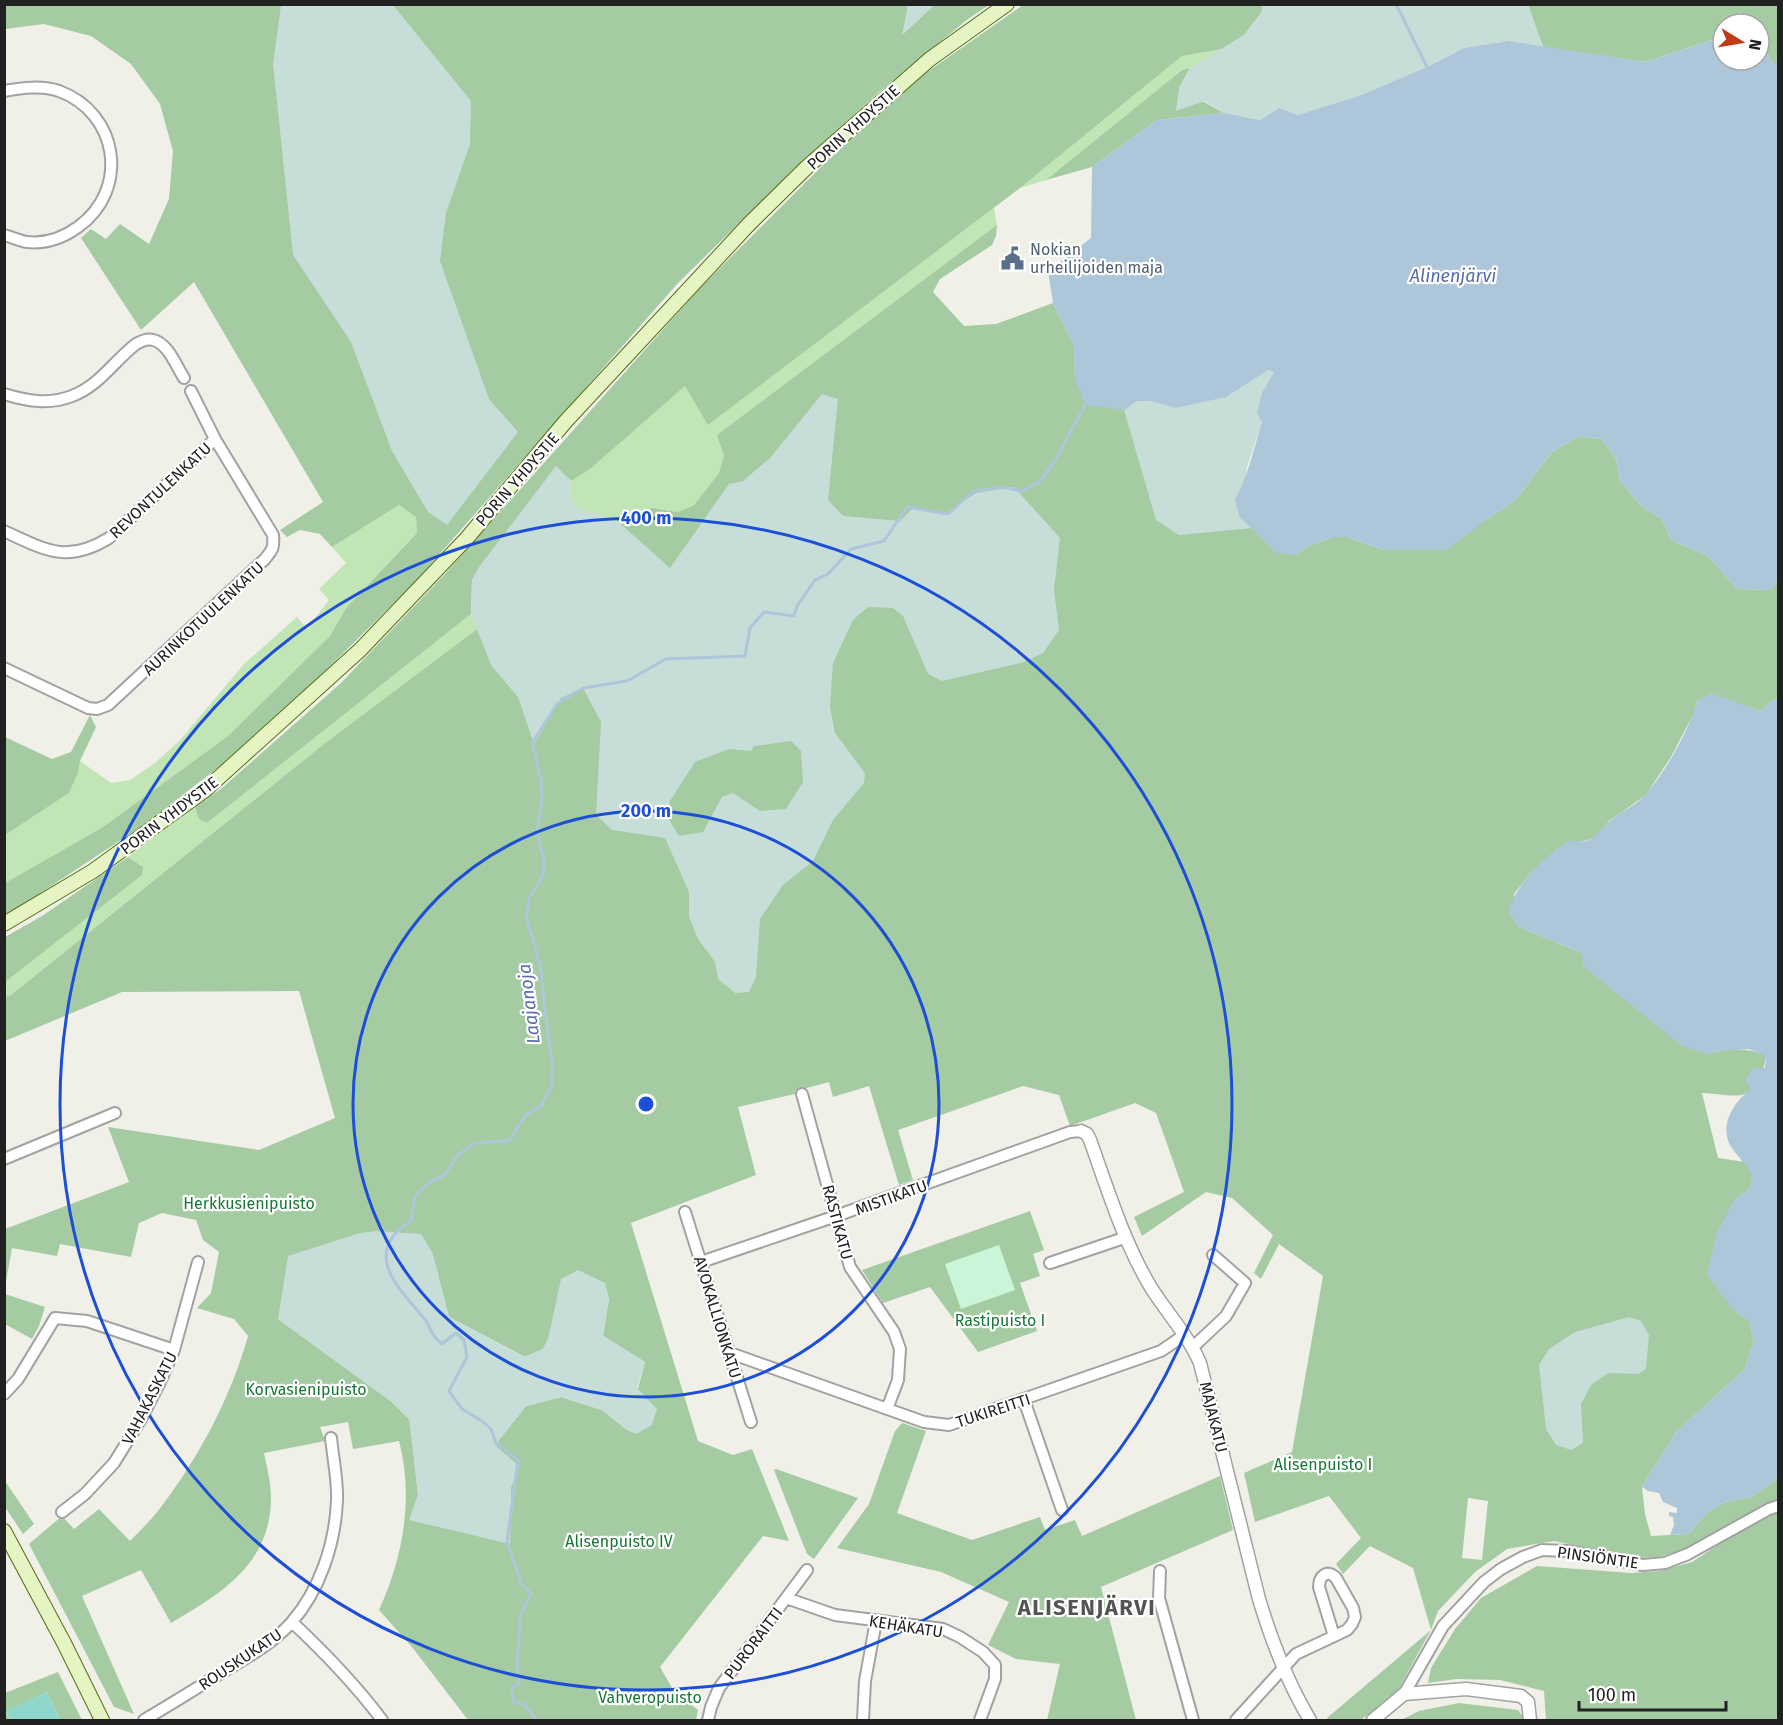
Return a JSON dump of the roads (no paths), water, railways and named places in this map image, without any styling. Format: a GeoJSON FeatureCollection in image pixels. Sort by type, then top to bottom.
{"type":"FeatureCollection","features":[{"type":"Feature","properties":{"kind":"main road","name":"PORIN YHDYSTIE"},"geometry":{"type":"LineString","coordinates":[[4,924],[93,871],[205,790],[360,650],[467,538],[566,422],[750,223],[807,167],[930,59],[1007,4]]}},
{"type":"Feature","properties":{"kind":"main road"},"geometry":{"type":"LineString","coordinates":[[4,1531],[64,1642],[102,1720]]}},
{"type":"Feature","properties":{"kind":"street"},"geometry":{"type":"LineString","coordinates":[[4,91],[34,87],[58,91],[82,103],[100,123],[110,149],[112,164],[108,187],[100,206],[87,221],[69,233],[49,242],[26,242],[4,235]]}},
{"type":"Feature","properties":{"kind":"street"},"geometry":{"type":"LineString","coordinates":[[4,394],[39,402],[74,396],[94,384],[136,344],[146,339],[161,344],[184,378]]}},
{"type":"Feature","properties":{"kind":"street","name":"AURINKOTUULENKATU"},"geometry":{"type":"LineString","coordinates":[[4,668],[88,708],[97,709],[108,705],[265,560],[274,547],[273,535],[216,439],[191,391]]}},
{"type":"Feature","properties":{"kind":"street","name":"REVONTULENKATU"},"geometry":{"type":"LineString","coordinates":[[4,531],[46,551],[61,553],[93,549],[109,538],[216,439]]}},
{"type":"Feature","properties":{"kind":"street","name":"RASTIKATU"},"geometry":{"type":"LineString","coordinates":[[802,1094],[850,1267],[894,1332],[900,1349],[898,1380],[887,1409]]}},
{"type":"Feature","properties":{"kind":"street"},"geometry":{"type":"LineString","coordinates":[[4,1159],[116,1113]]}},
{"type":"Feature","properties":{"kind":"street","name":"MISTIKATU"},"geometry":{"type":"LineString","coordinates":[[701,1262],[1070,1132],[1081,1131]]}},
{"type":"Feature","properties":{"kind":"street","name":"MAJAKATU"},"geometry":{"type":"LineString","coordinates":[[1081,1131],[1087,1134],[1090,1140],[1124,1238],[1150,1285],[1183,1336],[1193,1347],[1200,1363],[1259,1599],[1283,1669],[1310,1720]]}},
{"type":"Feature","properties":{"kind":"street","name":"AVOKALLIONKATU"},"geometry":{"type":"LineString","coordinates":[[685,1212],[751,1422]]}},
{"type":"Feature","properties":{"kind":"street"},"geometry":{"type":"LineString","coordinates":[[1050,1263],[1124,1238]]}},
{"type":"Feature","properties":{"kind":"street"},"geometry":{"type":"LineString","coordinates":[[1193,1347],[1226,1316],[1245,1283],[1213,1255]]}},
{"type":"Feature","properties":{"kind":"street","name":"VAHAKASKATU"},"geometry":{"type":"LineString","coordinates":[[62,1512],[85,1494],[114,1463],[141,1419],[174,1350],[198,1262]]}},
{"type":"Feature","properties":{"kind":"street"},"geometry":{"type":"LineString","coordinates":[[4,1394],[18,1379],[55,1318],[87,1321],[174,1350]]}},
{"type":"Feature","properties":{"kind":"street","name":"TUKIREITTI"},"geometry":{"type":"LineString","coordinates":[[730,1353],[924,1422],[949,1425],[1161,1351],[1183,1336]]}},
{"type":"Feature","properties":{"kind":"street"},"geometry":{"type":"LineString","coordinates":[[1024,1400],[1062,1509]]}},
{"type":"Feature","properties":{"kind":"street","name":"ROUSKUKATU"},"geometry":{"type":"LineString","coordinates":[[144,1720],[255,1652],[292,1622],[323,1571],[331,1548],[338,1498],[331,1438]]}},
{"type":"Feature","properties":{"kind":"street","name":"PINSIÖNTIE"},"geometry":{"type":"LineString","coordinates":[[1373,1720],[1404,1694],[1443,1626],[1484,1582],[1523,1557],[1542,1551],[1567,1551],[1643,1565],[1665,1563],[1688,1554],[1769,1509],[1779,1506]]}},
{"type":"Feature","properties":{"kind":"street","name":"PURORAITTI"},"geometry":{"type":"LineString","coordinates":[[708,1720],[719,1688],[807,1570]]}},
{"type":"Feature","properties":{"kind":"street"},"geometry":{"type":"LineString","coordinates":[[1160,1571],[1159,1598],[1193,1720]]}},
{"type":"Feature","properties":{"kind":"street"},"geometry":{"type":"LineString","coordinates":[[1236,1720],[1296,1654],[1335,1636],[1347,1630],[1355,1617],[1353,1608],[1336,1578],[1328,1573],[1322,1575],[1319,1587],[1335,1636]]}},
{"type":"Feature","properties":{"kind":"street","name":"KEHÄKATU"},"geometry":{"type":"LineString","coordinates":[[786,1598],[835,1614],[943,1629],[960,1637],[991,1658],[995,1665],[995,1679],[981,1720]]}},
{"type":"Feature","properties":{"kind":"street"},"geometry":{"type":"LineString","coordinates":[[863,1720],[865,1680],[876,1621]]}},
{"type":"Feature","properties":{"kind":"street"},"geometry":{"type":"LineString","coordinates":[[292,1622],[333,1660],[382,1720]]}},
{"type":"Feature","properties":{"kind":"street"},"geometry":{"type":"LineString","coordinates":[[1404,1694],[1466,1689],[1521,1696],[1528,1702],[1530,1720]]}},
{"type":"Feature","properties":{"kind":"water","name":"Alinenjärvi"},"geometry":{"type":"Polygon","coordinates":[[[1711,40],[1711,72],[1771,72],[1771,59],[1775,65],[1778,59],[1778,580],[1771,590],[1737,589],[1708,556],[1671,540],[1662,519],[1642,507],[1620,481],[1616,459],[1601,439],[1579,436],[1552,452],[1515,501],[1447,550],[1384,550],[1347,537],[1333,537],[1306,547],[1296,555],[1276,553],[1240,517],[1235,500],[1247,472],[1262,422],[1257,413],[1262,393],[1274,372],[1268,370],[1226,397],[1176,408],[1152,401],[1137,401],[1124,410],[1085,405],[1075,378],[1074,346],[1053,303],[1048,271],[1091,238],[1092,167],[1157,120],[1224,113],[1260,120],[1279,108],[1298,115],[1361,95],[1427,67],[1464,48],[1508,41],[1646,62],[1711,40]]]}},
{"type":"Feature","properties":{"kind":"water"},"geometry":{"type":"Polygon","coordinates":[[[1711,693],[1760,711],[1778,697],[1778,1478],[1752,1497],[1725,1502],[1708,1512],[1688,1534],[1670,1535],[1674,1525],[1673,1517],[1669,1516],[1669,1512],[1677,1513],[1677,1508],[1663,1502],[1659,1493],[1642,1487],[1676,1432],[1744,1370],[1754,1342],[1749,1320],[1731,1308],[1707,1274],[1717,1232],[1734,1200],[1750,1189],[1752,1174],[1729,1143],[1728,1120],[1735,1105],[1751,1089],[1745,1079],[1754,1068],[1765,1068],[1766,1056],[1749,1049],[1708,1054],[1682,1046],[1583,966],[1582,953],[1517,926],[1508,911],[1526,880],[1551,854],[1571,840],[1584,841],[1593,838],[1613,818],[1646,794],[1676,750],[1697,701],[1711,693]]]}},
{"type":"Feature","properties":{"kind":"waterway"},"geometry":{"type":"LineString","coordinates":[[1396,4],[1427,67]]}},
{"type":"Feature","properties":{"kind":"waterway","name":"Laajanoja"},"geometry":{"type":"LineString","coordinates":[[537,1720],[525,1705],[513,1702],[512,1687],[519,1684],[517,1662],[521,1614],[531,1593],[522,1585],[507,1542],[518,1460],[496,1443],[491,1429],[462,1409],[449,1391],[467,1357],[464,1340],[456,1333],[442,1344],[436,1338],[426,1320],[395,1282],[386,1257],[388,1245],[396,1233],[411,1221],[415,1196],[430,1182],[445,1175],[456,1157],[474,1143],[509,1141],[526,1115],[541,1106],[551,1087],[553,1071],[541,969],[526,915],[529,899],[543,875],[544,860],[537,832],[542,801],[541,779],[532,743],[557,704],[583,688],[627,681],[666,659],[745,656],[750,628],[764,612],[794,616],[797,606],[815,580],[828,574],[851,549],[884,541],[907,507],[948,514],[972,492],[1001,487],[1022,491],[1039,482],[1054,462],[1085,405]]}},
{"type":"Feature","properties":{"kind":"place","name":"Nokian urheilijoiden maja"},"geometry":{"type":"Point","coordinates":[1012,258]}},
{"type":"Feature","properties":{"kind":"district","name":"ALISENJÄRVI"},"geometry":{"type":"Point","coordinates":[1087,1607]}},
{"type":"Feature","properties":{"kind":"park label","name":"Herkkusienipuisto"},"geometry":{"type":"Point","coordinates":[249,1203]}},
{"type":"Feature","properties":{"kind":"park label","name":"Rastipuisto I"},"geometry":{"type":"Point","coordinates":[1000,1320]}},
{"type":"Feature","properties":{"kind":"park label","name":"Korvasienipuisto"},"geometry":{"type":"Point","coordinates":[306,1389]}},
{"type":"Feature","properties":{"kind":"park label","name":"Alisenpuisto I"},"geometry":{"type":"Point","coordinates":[1323,1464]}},
{"type":"Feature","properties":{"kind":"park label","name":"Alisenpuisto IV"},"geometry":{"type":"Point","coordinates":[619,1541]}},
{"type":"Feature","properties":{"kind":"park label","name":"Vahveropuisto"},"geometry":{"type":"Point","coordinates":[650,1697]}}]}
